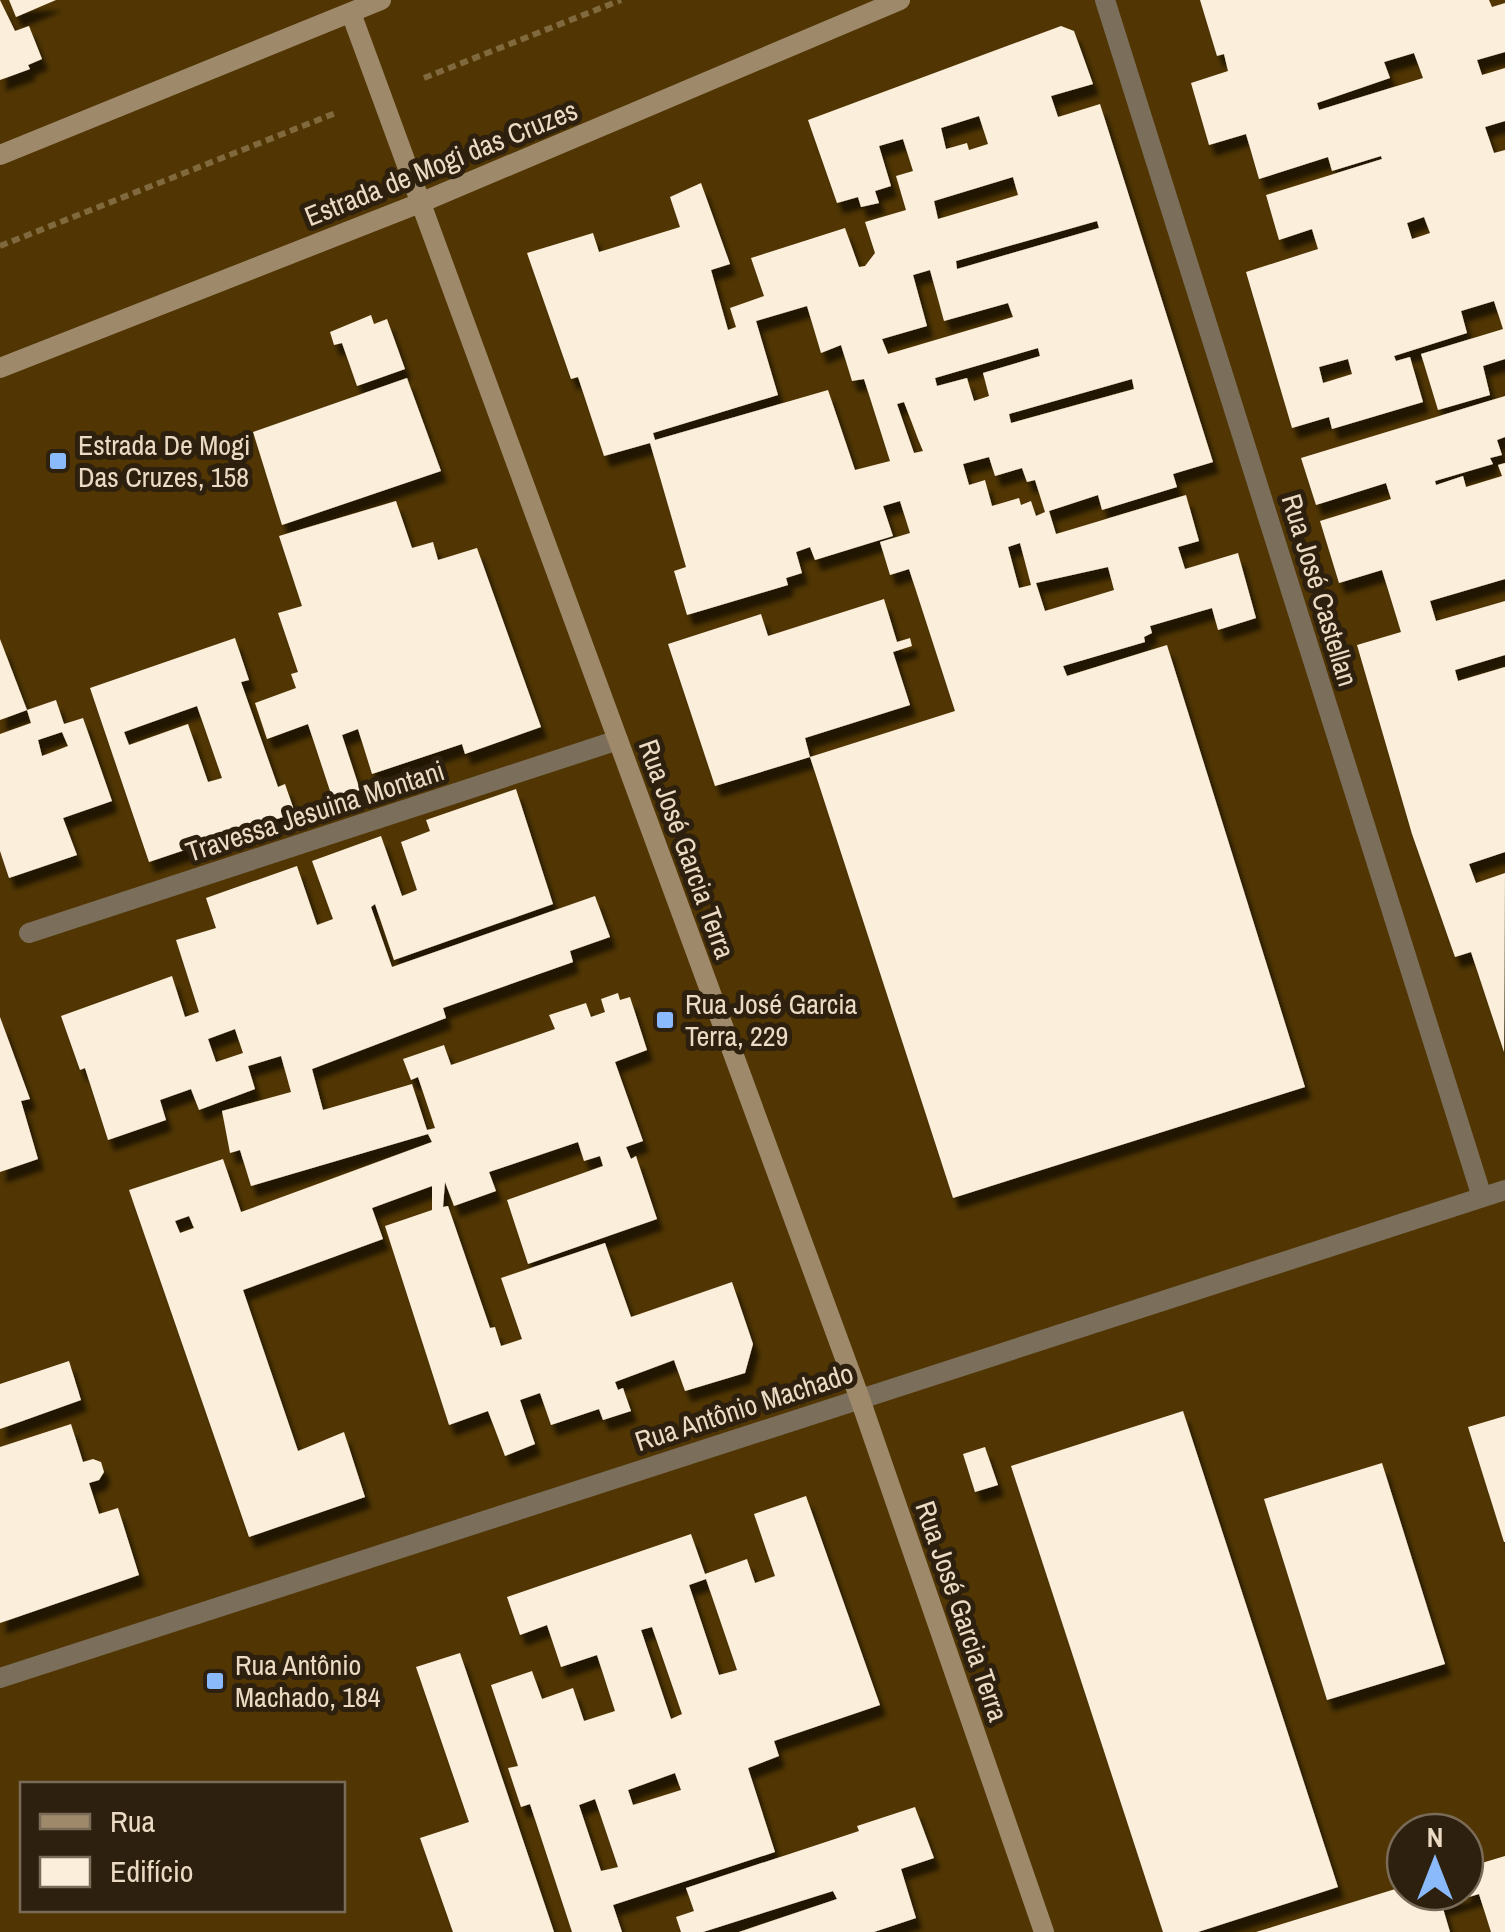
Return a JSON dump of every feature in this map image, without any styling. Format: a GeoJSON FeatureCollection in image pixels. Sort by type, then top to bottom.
{"type":"FeatureCollection","features":[{"type":"Feature","properties":{"kind":"street"},"geometry":{"type":"LineString","coordinates":[[0,154],[382,0]]}},
{"type":"Feature","properties":{"kind":"street","name":"Estrada de Mogi das Cruzes"},"geometry":{"type":"LineString","coordinates":[[0,368],[420,202],[900,0]]}},
{"type":"Feature","properties":{"kind":"street","name":"Rua José Castellan"},"geometry":{"type":"LineString","coordinates":[[1105,0],[1482,1197]]}},
{"type":"Feature","properties":{"kind":"street","name":"Rua José Garcia Terra"},"geometry":{"type":"LineString","coordinates":[[351,13],[860,1399],[1044,1932]]}},
{"type":"Feature","properties":{"kind":"street","name":"Travessa Jesuina Montani"},"geometry":{"type":"LineString","coordinates":[[29,933],[618,740]]}},
{"type":"Feature","properties":{"kind":"street","name":"Rua Antônio Machado"},"geometry":{"type":"LineString","coordinates":[[0,1678],[1505,1190]]}},
{"type":"Feature","properties":{"kind":"path"},"geometry":{"type":"LineString","coordinates":[[0,246],[620,0]]}},
{"type":"Feature","properties":{"kind":"building"},"geometry":{"type":"Polygon","coordinates":[[[0,0],[15,31],[29,26],[42,59],[28,65],[30,69],[0,80],[0,0]]]}},
{"type":"Feature","properties":{"kind":"building"},"geometry":{"type":"Polygon","coordinates":[[[9,0],[56,0],[16,17],[9,0]]]}},
{"type":"Feature","properties":{"kind":"building"},"geometry":{"type":"Polygon","coordinates":[[[1200,0],[1489,0],[1492,7],[1505,3],[1505,52],[1477,60],[1482,75],[1505,68],[1505,121],[1485,127],[1494,153],[1505,150],[1505,359],[1483,366],[1490,395],[1438,410],[1421,354],[1503,329],[1494,301],[1461,311],[1467,333],[1394,356],[1396,361],[1410,357],[1423,402],[1332,429],[1329,417],[1292,428],[1246,272],[1318,249],[1312,229],[1279,240],[1266,195],[1382,159],[1381,156],[1332,171],[1328,157],[1259,179],[1246,134],[1209,145],[1191,83],[1228,71],[1224,54],[1217,56],[1200,0]],[[1414,53],[1384,62],[1390,78],[1317,103],[1319,110],[1423,78],[1414,53]],[[1424,217],[1407,223],[1412,239],[1430,233],[1424,217]],[[1348,359],[1319,367],[1323,383],[1352,374],[1348,359]]]}},
{"type":"Feature","properties":{"kind":"building"},"geometry":{"type":"Polygon","coordinates":[[[1061,26],[1074,31],[1093,84],[1051,96],[1058,117],[1100,104],[1213,462],[1173,474],[1177,487],[1102,510],[1098,495],[1049,511],[1056,534],[1186,495],[1199,541],[1178,547],[1185,569],[1238,553],[1256,618],[1218,630],[1212,608],[1150,626],[1152,633],[1144,637],[1145,642],[1063,666],[1067,676],[1167,645],[1305,1087],[953,1198],[810,757],[955,711],[909,569],[890,575],[880,542],[910,533],[900,501],[883,506],[893,536],[815,560],[810,547],[796,552],[802,573],[786,578],[788,585],[687,615],[674,571],[686,567],[650,443],[604,456],[578,377],[571,379],[527,253],[593,233],[599,252],[680,227],[670,197],[701,183],[730,264],[711,270],[728,330],[736,327],[730,308],[764,296],[751,258],[845,228],[859,267],[865,266],[875,253],[865,222],[906,210],[896,176],[913,171],[903,139],[879,146],[891,186],[875,191],[879,203],[861,207],[858,197],[837,203],[808,120],[1061,26]],[[979,116],[941,128],[946,149],[967,143],[969,150],[988,144],[979,116]],[[1013,177],[934,201],[938,219],[1018,195],[1013,177]],[[1097,221],[956,261],[957,269],[1099,228],[1097,221]],[[930,270],[913,275],[927,326],[882,339],[888,354],[1013,317],[1008,303],[944,321],[930,270]],[[807,306],[756,321],[778,395],[653,433],[655,440],[828,390],[855,470],[890,461],[864,379],[852,381],[841,345],[821,353],[807,306]],[[1038,348],[935,378],[937,386],[967,378],[974,401],[989,396],[983,373],[1040,356],[1038,348]],[[1132,379],[1009,414],[1011,423],[1134,389],[1132,379]],[[904,402],[897,404],[914,453],[923,451],[904,402]],[[989,457],[963,464],[969,485],[985,480],[992,506],[1019,498],[1021,505],[1031,501],[1036,516],[1045,512],[1035,480],[1027,482],[1022,468],[995,476],[989,457]],[[1020,543],[1008,547],[1019,588],[1031,585],[1020,543]],[[1108,567],[1036,583],[1045,611],[1114,590],[1108,567]]]}},
{"type":"Feature","properties":{"kind":"building"},"geometry":{"type":"Polygon","coordinates":[[[371,315],[374,324],[387,319],[405,369],[357,386],[342,343],[334,345],[330,332],[371,315]]]}},
{"type":"Feature","properties":{"kind":"building"},"geometry":{"type":"Polygon","coordinates":[[[407,378],[441,471],[282,525],[253,432],[407,378]]]}},
{"type":"Feature","properties":{"kind":"building"},"geometry":{"type":"Polygon","coordinates":[[[1505,396],[1505,437],[1497,440],[1502,455],[1490,458],[1493,464],[1435,481],[1436,485],[1463,476],[1466,487],[1502,476],[1498,465],[1505,463],[1505,579],[1430,601],[1436,621],[1505,601],[1505,655],[1455,670],[1458,681],[1505,667],[1505,852],[1469,864],[1476,883],[1505,873],[1504,1052],[1471,952],[1455,957],[1412,834],[1357,645],[1401,632],[1382,570],[1339,583],[1320,521],[1391,499],[1386,483],[1316,505],[1301,458],[1505,396]]]}},
{"type":"Feature","properties":{"kind":"building"},"geometry":{"type":"Polygon","coordinates":[[[396,501],[412,548],[433,542],[438,560],[477,548],[541,727],[465,754],[462,744],[372,774],[358,729],[342,735],[360,790],[333,800],[308,724],[267,739],[255,703],[296,688],[291,674],[298,672],[278,613],[302,606],[279,536],[396,501]]]}},
{"type":"Feature","properties":{"kind":"building"},"geometry":{"type":"Polygon","coordinates":[[[884,599],[897,642],[910,638],[912,646],[893,652],[910,705],[805,738],[810,757],[715,786],[668,644],[761,614],[768,636],[884,599]]]}},
{"type":"Feature","properties":{"kind":"building"},"geometry":{"type":"Polygon","coordinates":[[[235,638],[249,680],[241,682],[278,787],[285,784],[295,813],[149,862],[90,688],[235,638]],[[197,706],[124,732],[129,745],[188,724],[208,782],[222,778],[197,706]]]}},
{"type":"Feature","properties":{"kind":"building"},"geometry":{"type":"Polygon","coordinates":[[[0,639],[27,710],[0,720],[0,639]]]}},
{"type":"Feature","properties":{"kind":"building"},"geometry":{"type":"Polygon","coordinates":[[[56,700],[64,724],[83,718],[112,801],[63,818],[77,855],[9,878],[0,851],[0,734],[31,723],[27,710],[56,700]],[[62,732],[38,740],[42,756],[68,746],[62,732]]]}},
{"type":"Feature","properties":{"kind":"building"},"geometry":{"type":"Polygon","coordinates":[[[516,789],[553,904],[394,960],[375,904],[371,907],[392,967],[595,896],[610,937],[570,951],[573,962],[443,1008],[446,1018],[312,1069],[323,1110],[412,1084],[427,1130],[435,1128],[418,1077],[411,1080],[403,1059],[444,1045],[451,1065],[555,1029],[549,1015],[586,1003],[591,1017],[605,1012],[601,999],[618,993],[620,1000],[630,997],[647,1050],[615,1062],[643,1141],[626,1147],[631,1159],[636,1156],[657,1219],[528,1264],[507,1200],[603,1166],[600,1156],[584,1161],[578,1142],[489,1172],[496,1191],[454,1206],[445,1182],[443,1207],[448,1206],[490,1328],[495,1327],[501,1346],[522,1339],[501,1278],[605,1243],[631,1317],[732,1282],[753,1344],[745,1373],[685,1391],[674,1360],[615,1382],[618,1390],[623,1388],[631,1411],[603,1420],[599,1409],[551,1425],[540,1393],[520,1400],[535,1444],[505,1456],[488,1411],[449,1425],[385,1226],[432,1210],[432,1186],[372,1208],[383,1239],[243,1290],[298,1451],[344,1432],[365,1497],[249,1537],[129,1190],[223,1159],[241,1212],[432,1142],[428,1134],[251,1186],[240,1150],[230,1153],[222,1111],[291,1092],[281,1056],[248,1066],[255,1089],[199,1110],[191,1089],[160,1100],[166,1120],[108,1140],[85,1068],[80,1070],[61,1016],[172,976],[185,1017],[199,1012],[176,940],[216,928],[206,898],[297,866],[317,925],[333,919],[312,861],[381,836],[402,896],[417,890],[401,842],[430,831],[426,820],[516,789]],[[235,1029],[208,1039],[216,1062],[243,1053],[235,1029]],[[189,1216],[175,1221],[180,1233],[194,1228],[189,1216]]]}},
{"type":"Feature","properties":{"kind":"building"},"geometry":{"type":"Polygon","coordinates":[[[0,1017],[30,1099],[21,1101],[38,1159],[0,1172],[0,1017]]]}},
{"type":"Feature","properties":{"kind":"building"},"geometry":{"type":"Polygon","coordinates":[[[69,1361],[81,1400],[0,1429],[0,1384],[69,1361]]]}},
{"type":"Feature","properties":{"kind":"building"},"geometry":{"type":"Polygon","coordinates":[[[1183,1411],[1338,1887],[1198,1932],[1163,1932],[1011,1466],[1183,1411]]]}},
{"type":"Feature","properties":{"kind":"building"},"geometry":{"type":"Polygon","coordinates":[[[1505,1416],[1505,1542],[1504,1542],[1468,1427],[1505,1416]]]}},
{"type":"Feature","properties":{"kind":"building"},"geometry":{"type":"Polygon","coordinates":[[[71,1424],[83,1462],[101,1462],[104,1472],[99,1480],[89,1483],[99,1514],[118,1508],[139,1575],[0,1623],[0,1447],[71,1424]]]}},
{"type":"Feature","properties":{"kind":"building"},"geometry":{"type":"Polygon","coordinates":[[[985,1447],[998,1485],[975,1492],[963,1454],[985,1447]]]}},
{"type":"Feature","properties":{"kind":"building"},"geometry":{"type":"Polygon","coordinates":[[[1382,1463],[1445,1664],[1327,1700],[1264,1499],[1382,1463]]]}},
{"type":"Feature","properties":{"kind":"building"},"geometry":{"type":"Polygon","coordinates":[[[806,1496],[880,1705],[774,1741],[779,1756],[748,1768],[775,1852],[613,1905],[622,1932],[572,1932],[530,1804],[521,1807],[508,1768],[518,1766],[491,1685],[532,1671],[542,1699],[573,1688],[584,1721],[615,1711],[597,1655],[561,1667],[547,1625],[520,1635],[507,1597],[691,1534],[705,1574],[747,1559],[755,1583],[775,1576],[754,1514],[806,1496]],[[706,1579],[689,1585],[719,1675],[737,1670],[706,1579]],[[652,1627],[641,1630],[671,1719],[682,1714],[652,1627]],[[675,1773],[628,1790],[633,1805],[681,1790],[675,1773]],[[595,1799],[579,1805],[601,1871],[618,1867],[595,1799]]]}},
{"type":"Feature","properties":{"kind":"building"},"geometry":{"type":"Polygon","coordinates":[[[460,1653],[554,1932],[453,1932],[420,1838],[469,1822],[416,1667],[460,1653]]]}},
{"type":"Feature","properties":{"kind":"building"},"geometry":{"type":"Polygon","coordinates":[[[915,1807],[934,1858],[901,1869],[916,1918],[874,1932],[739,1932],[837,1899],[833,1891],[703,1932],[681,1932],[676,1917],[694,1911],[686,1888],[859,1831],[857,1826],[915,1807]]]}},
{"type":"Feature","properties":{"kind":"building"},"geometry":{"type":"Polygon","coordinates":[[[1505,1856],[1505,1932],[1491,1932],[1485,1912],[1485,1862],[1505,1856]]]}},
{"type":"Feature","properties":{"kind":"building"},"geometry":{"type":"Polygon","coordinates":[[[1385,1892],[1385,1912],[1444,1912],[1450,1932],[1256,1932],[1385,1892]]]}},
{"type":"Feature","properties":{"kind":"place","name":"Estrada De Mogi Das Cruzes, 158"},"geometry":{"type":"Point","coordinates":[58,461]}},
{"type":"Feature","properties":{"kind":"place","name":"Rua José Garcia Terra, 229"},"geometry":{"type":"Point","coordinates":[665,1020]}},
{"type":"Feature","properties":{"kind":"place","name":"Rua Antônio Machado, 184"},"geometry":{"type":"Point","coordinates":[215,1681]}}]}
